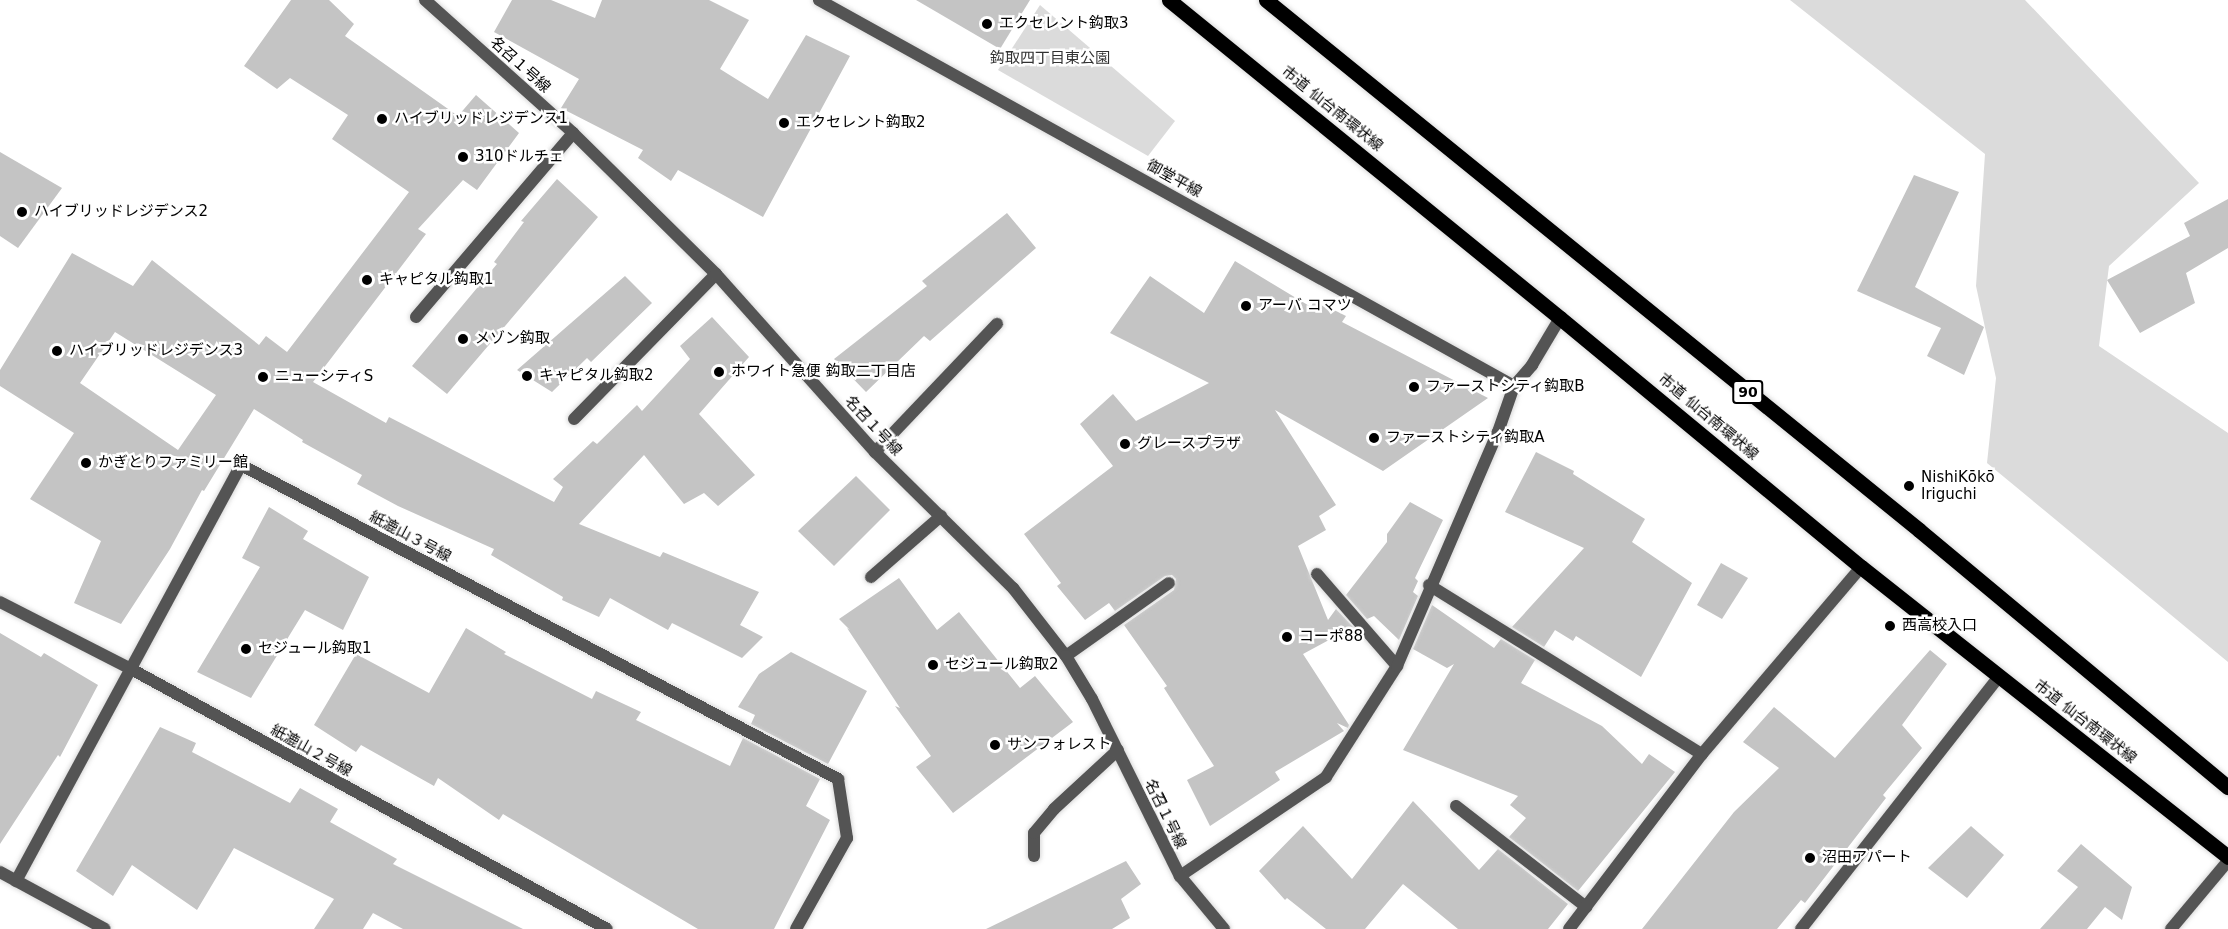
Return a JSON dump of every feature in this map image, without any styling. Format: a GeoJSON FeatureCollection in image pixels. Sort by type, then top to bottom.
{"type":"FeatureCollection","features":[{"type":"Feature","properties":{"kind":"main road","name":"市道 仙台南環状線"},"geometry":{"type":"LineString","coordinates":[[1169,0],[1560,318],[1861,567],[2228,859]]}},
{"type":"Feature","properties":{"kind":"main road","name":"90"},"geometry":{"type":"LineString","coordinates":[[1266,0],[1919,530],[2228,787]]}},
{"type":"Feature","properties":{"kind":"street","name":"名召１号線"},"geometry":{"type":"LineString","coordinates":[[425,0],[573,133],[716,274],[875,452],[1013,588],[1066,656],[1118,750],[1180,876],[1224,929]]}},
{"type":"Feature","properties":{"kind":"street","name":"御堂平線"},"geometry":{"type":"LineString","coordinates":[[819,0],[1514,386]]}},
{"type":"Feature","properties":{"kind":"street"},"geometry":{"type":"LineString","coordinates":[[416,317],[573,133]]}},
{"type":"Feature","properties":{"kind":"street"},"geometry":{"type":"LineString","coordinates":[[574,419],[716,274]]}},
{"type":"Feature","properties":{"kind":"street"},"geometry":{"type":"LineString","coordinates":[[1180,876],[1326,777],[1397,666],[1429,585],[1498,432],[1514,386],[1532,365],[1560,318]]}},
{"type":"Feature","properties":{"kind":"street"},"geometry":{"type":"LineString","coordinates":[[875,452],[997,324]]}},
{"type":"Feature","properties":{"kind":"street","name":"紙漉山３号線"},"geometry":{"type":"LineString","coordinates":[[16,881],[241,465],[838,779],[847,838],[796,929]]}},
{"type":"Feature","properties":{"kind":"street"},"geometry":{"type":"LineString","coordinates":[[871,577],[941,516]]}},
{"type":"Feature","properties":{"kind":"street"},"geometry":{"type":"LineString","coordinates":[[1569,929],[1702,754],[1861,567]]}},
{"type":"Feature","properties":{"kind":"street"},"geometry":{"type":"LineString","coordinates":[[1317,574],[1397,666]]}},
{"type":"Feature","properties":{"kind":"street"},"geometry":{"type":"LineString","coordinates":[[1066,656],[1169,583]]}},
{"type":"Feature","properties":{"kind":"street"},"geometry":{"type":"LineString","coordinates":[[1429,585],[1702,754]]}},
{"type":"Feature","properties":{"kind":"street","name":"紙漉山２号線"},"geometry":{"type":"LineString","coordinates":[[0,602],[131,669],[607,929]]}},
{"type":"Feature","properties":{"kind":"street"},"geometry":{"type":"LineString","coordinates":[[1801,929],[1998,678]]}},
{"type":"Feature","properties":{"kind":"street"},"geometry":{"type":"LineString","coordinates":[[1035,856],[1034,833],[1054,809],[1118,750]]}},
{"type":"Feature","properties":{"kind":"street"},"geometry":{"type":"LineString","coordinates":[[1456,806],[1586,907]]}},
{"type":"Feature","properties":{"kind":"street"},"geometry":{"type":"LineString","coordinates":[[2171,929],[2228,859]]}},
{"type":"Feature","properties":{"kind":"street"},"geometry":{"type":"LineString","coordinates":[[0,872],[105,929]]}},
{"type":"Feature","properties":{"kind":"green space"},"geometry":{"type":"Polygon","coordinates":[[[1790,0],[2025,0],[2199,183],[2109,266],[2099,346],[2228,433],[2228,662],[1987,463],[1996,378],[1976,286],[1985,154],[1790,0]]]}},
{"type":"Feature","properties":{"kind":"green space","name":"鈎取四丁目東公園"},"geometry":{"type":"Polygon","coordinates":[[[1040,5],[1175,121],[1148,156],[998,70],[1040,5]]]}},
{"type":"Feature","properties":{"kind":"building"},"geometry":{"type":"Polygon","coordinates":[[[291,0],[329,0],[354,24],[345,36],[458,116],[476,95],[519,133],[477,190],[463,180],[418,229],[426,234],[313,382],[386,423],[389,417],[554,502],[563,487],[553,479],[593,441],[597,444],[637,405],[642,411],[690,359],[680,346],[712,317],[749,357],[699,414],[755,475],[718,506],[704,493],[684,504],[644,455],[579,524],[660,557],[663,552],[759,592],[740,625],[763,637],[742,658],[672,623],[668,630],[610,598],[599,617],[562,600],[563,597],[491,555],[494,549],[398,506],[357,484],[362,475],[302,442],[303,440],[254,409],[204,491],[202,490],[170,549],[121,624],[74,603],[101,541],[30,499],[74,433],[0,386],[0,370],[72,253],[133,286],[152,260],[259,345],[266,336],[287,352],[409,192],[332,139],[348,115],[290,78],[277,89],[244,66],[291,0]],[[115,332],[80,383],[178,450],[216,395],[115,332]]]}},
{"type":"Feature","properties":{"kind":"building"},"geometry":{"type":"Polygon","coordinates":[[[512,0],[551,0],[595,18],[602,0],[709,0],[749,20],[720,69],[768,99],[806,35],[850,56],[763,217],[678,170],[671,181],[638,158],[643,150],[561,108],[579,79],[494,32],[512,0]]]}},
{"type":"Feature","properties":{"kind":"building","name":"エクセレント鈎取3"},"geometry":{"type":"Polygon","coordinates":[[[916,0],[1030,0],[1000,49],[916,0]]]}},
{"type":"Feature","properties":{"kind":"building","name":"ハイブリッドレジデンス2"},"geometry":{"type":"Polygon","coordinates":[[[0,152],[62,188],[18,248],[0,236],[0,152]]]}},
{"type":"Feature","properties":{"kind":"building"},"geometry":{"type":"Polygon","coordinates":[[[1914,175],[1959,192],[1915,287],[1984,327],[1964,375],[1927,356],[1941,328],[1857,291],[1914,175]]]}},
{"type":"Feature","properties":{"kind":"building"},"geometry":{"type":"Polygon","coordinates":[[[557,179],[598,217],[447,394],[412,366],[497,264],[494,262],[524,222],[521,221],[557,179]]]}},
{"type":"Feature","properties":{"kind":"building"},"geometry":{"type":"Polygon","coordinates":[[[2228,199],[2228,248],[2186,273],[2195,303],[2140,333],[2107,280],[2190,236],[2184,223],[2228,199]]]}},
{"type":"Feature","properties":{"kind":"building"},"geometry":{"type":"Polygon","coordinates":[[[1007,213],[1036,248],[930,341],[924,336],[866,392],[834,359],[927,286],[922,281],[1007,213]]]}},
{"type":"Feature","properties":{"kind":"building"},"geometry":{"type":"Polygon","coordinates":[[[1235,261],[1311,307],[1314,300],[1346,316],[1342,322],[1488,398],[1383,471],[1275,410],[1336,505],[1319,516],[1326,530],[1298,546],[1328,620],[1336,609],[1353,627],[1303,654],[1349,725],[1348,728],[1337,723],[1344,731],[1275,772],[1280,780],[1210,826],[1187,780],[1214,766],[1164,688],[1167,686],[1124,625],[1174,590],[1176,579],[1172,575],[1165,576],[1115,611],[1109,603],[1085,620],[1057,586],[1061,583],[1024,534],[1113,466],[1080,424],[1113,394],[1136,421],[1209,383],[1110,333],[1150,276],[1204,313],[1235,261]]]}},
{"type":"Feature","properties":{"kind":"building"},"geometry":{"type":"Polygon","coordinates":[[[625,276],[652,303],[591,362],[587,358],[552,392],[517,370],[625,276]]]}},
{"type":"Feature","properties":{"kind":"building"},"geometry":{"type":"Polygon","coordinates":[[[1536,452],[1574,471],[1573,474],[1645,519],[1632,542],[1692,583],[1641,677],[1576,636],[1573,641],[1555,630],[1544,647],[1512,627],[1584,548],[1505,512],[1536,452]]]}},
{"type":"Feature","properties":{"kind":"building"},"geometry":{"type":"Polygon","coordinates":[[[856,476],[890,510],[834,566],[798,531],[856,476]]]}},
{"type":"Feature","properties":{"kind":"building"},"geometry":{"type":"Polygon","coordinates":[[[1410,502],[1443,520],[1415,578],[1418,581],[1413,592],[1418,596],[1399,640],[1374,616],[1367,619],[1346,595],[1387,542],[1387,534],[1410,502]]]}},
{"type":"Feature","properties":{"kind":"building"},"geometry":{"type":"Polygon","coordinates":[[[269,507],[308,531],[303,539],[369,577],[343,630],[305,610],[251,698],[197,672],[260,567],[242,558],[269,507]]]}},
{"type":"Feature","properties":{"kind":"building"},"geometry":{"type":"Polygon","coordinates":[[[1721,563],[1748,578],[1722,619],[1697,605],[1721,563]]]}},
{"type":"Feature","properties":{"kind":"building"},"geometry":{"type":"Polygon","coordinates":[[[899,578],[937,630],[959,612],[1020,688],[1035,676],[1073,722],[953,813],[916,767],[931,756],[895,706],[900,708],[847,628],[850,630],[839,619],[899,578]]]}},
{"type":"Feature","properties":{"kind":"building"},"geometry":{"type":"Polygon","coordinates":[[[1432,605],[1494,648],[1501,639],[1535,660],[1521,683],[1602,726],[1642,764],[1649,754],[1675,772],[1578,891],[1509,837],[1526,818],[1510,805],[1518,796],[1403,750],[1454,664],[1447,668],[1413,649],[1432,605]]]}},
{"type":"Feature","properties":{"kind":"building"},"geometry":{"type":"Polygon","coordinates":[[[466,628],[506,652],[504,654],[592,699],[596,691],[641,712],[636,720],[730,766],[743,738],[820,779],[806,806],[830,820],[774,929],[698,929],[503,814],[499,820],[438,778],[434,786],[361,745],[356,752],[314,725],[356,654],[429,693],[466,628]]]}},
{"type":"Feature","properties":{"kind":"building"},"geometry":{"type":"Polygon","coordinates":[[[0,633],[41,657],[44,653],[98,685],[60,757],[58,755],[0,844],[0,633]]]}},
{"type":"Feature","properties":{"kind":"building"},"geometry":{"type":"Polygon","coordinates":[[[1930,650],[1947,664],[1902,725],[1922,748],[1883,795],[1886,798],[1805,903],[1801,900],[1777,929],[1642,929],[1734,812],[1779,768],[1743,742],[1774,707],[1835,758],[1930,650]]]}},
{"type":"Feature","properties":{"kind":"building"},"geometry":{"type":"Polygon","coordinates":[[[791,652],[867,691],[828,764],[751,724],[755,715],[738,707],[759,674],[791,652]]]}},
{"type":"Feature","properties":{"kind":"building"},"geometry":{"type":"Polygon","coordinates":[[[160,727],[196,743],[192,752],[290,803],[300,788],[338,809],[330,822],[397,859],[393,864],[523,929],[403,929],[373,913],[363,929],[314,929],[334,899],[234,848],[197,910],[132,865],[113,896],[76,871],[160,727]]]}},
{"type":"Feature","properties":{"kind":"building"},"geometry":{"type":"Polygon","coordinates":[[[1413,801],[1479,870],[1498,849],[1568,904],[1548,929],[1458,929],[1403,884],[1365,929],[1326,929],[1287,898],[1285,900],[1259,871],[1303,826],[1352,879],[1413,801]]]}},
{"type":"Feature","properties":{"kind":"building"},"geometry":{"type":"Polygon","coordinates":[[[1971,826],[2004,855],[1967,898],[1928,868],[1971,826]]]}},
{"type":"Feature","properties":{"kind":"building"},"geometry":{"type":"Polygon","coordinates":[[[2081,844],[2132,887],[2122,920],[2105,907],[2087,929],[2040,929],[2078,887],[2057,871],[2081,844]]]}},
{"type":"Feature","properties":{"kind":"building"},"geometry":{"type":"Polygon","coordinates":[[[1126,861],[1141,884],[1121,899],[1130,918],[1112,929],[986,929],[1126,861]]]}},
{"type":"Feature","properties":{"kind":"place","name":"エクセレント鈎取3"},"geometry":{"type":"Point","coordinates":[987,24]}},
{"type":"Feature","properties":{"kind":"place","name":"ハイブリッドレジデンス1"},"geometry":{"type":"Point","coordinates":[382,119]}},
{"type":"Feature","properties":{"kind":"place","name":"エクセレント鈎取2"},"geometry":{"type":"Point","coordinates":[784,123]}},
{"type":"Feature","properties":{"kind":"place","name":"310ドルチェ"},"geometry":{"type":"Point","coordinates":[463,157]}},
{"type":"Feature","properties":{"kind":"place","name":"ハイブリッドレジデンス2"},"geometry":{"type":"Point","coordinates":[22,212]}},
{"type":"Feature","properties":{"kind":"place","name":"キャピタル鈎取1"},"geometry":{"type":"Point","coordinates":[367,280]}},
{"type":"Feature","properties":{"kind":"place","name":"アーバ コマツ"},"geometry":{"type":"Point","coordinates":[1246,306]}},
{"type":"Feature","properties":{"kind":"place","name":"メゾン鈎取"},"geometry":{"type":"Point","coordinates":[463,339]}},
{"type":"Feature","properties":{"kind":"place","name":"ハイブリッドレジデンス3"},"geometry":{"type":"Point","coordinates":[57,351]}},
{"type":"Feature","properties":{"kind":"place","name":"ホワイト急便 鈎取二丁目店"},"geometry":{"type":"Point","coordinates":[719,372]}},
{"type":"Feature","properties":{"kind":"place","name":"キャピタル鈎取2"},"geometry":{"type":"Point","coordinates":[527,376]}},
{"type":"Feature","properties":{"kind":"place","name":"ニューシティS"},"geometry":{"type":"Point","coordinates":[263,377]}},
{"type":"Feature","properties":{"kind":"place","name":"ファーストシティ鈎取B"},"geometry":{"type":"Point","coordinates":[1414,387]}},
{"type":"Feature","properties":{"kind":"place","name":"ファーストシティ鈎取A"},"geometry":{"type":"Point","coordinates":[1374,438]}},
{"type":"Feature","properties":{"kind":"place","name":"グレースプラザ"},"geometry":{"type":"Point","coordinates":[1125,444]}},
{"type":"Feature","properties":{"kind":"place","name":"かぎとりファミリー館"},"geometry":{"type":"Point","coordinates":[86,463]}},
{"type":"Feature","properties":{"kind":"place","name":"NishiKōkō Iriguchi"},"geometry":{"type":"Point","coordinates":[1909,486]}},
{"type":"Feature","properties":{"kind":"place","name":"西高校入口"},"geometry":{"type":"Point","coordinates":[1890,626]}},
{"type":"Feature","properties":{"kind":"place","name":"コーポ88"},"geometry":{"type":"Point","coordinates":[1287,637]}},
{"type":"Feature","properties":{"kind":"place","name":"セジュール鈎取1"},"geometry":{"type":"Point","coordinates":[246,649]}},
{"type":"Feature","properties":{"kind":"place","name":"セジュール鈎取2"},"geometry":{"type":"Point","coordinates":[933,665]}},
{"type":"Feature","properties":{"kind":"place","name":"サンフォレスト"},"geometry":{"type":"Point","coordinates":[995,745]}},
{"type":"Feature","properties":{"kind":"place","name":"沼田アパート"},"geometry":{"type":"Point","coordinates":[1810,858]}}]}
